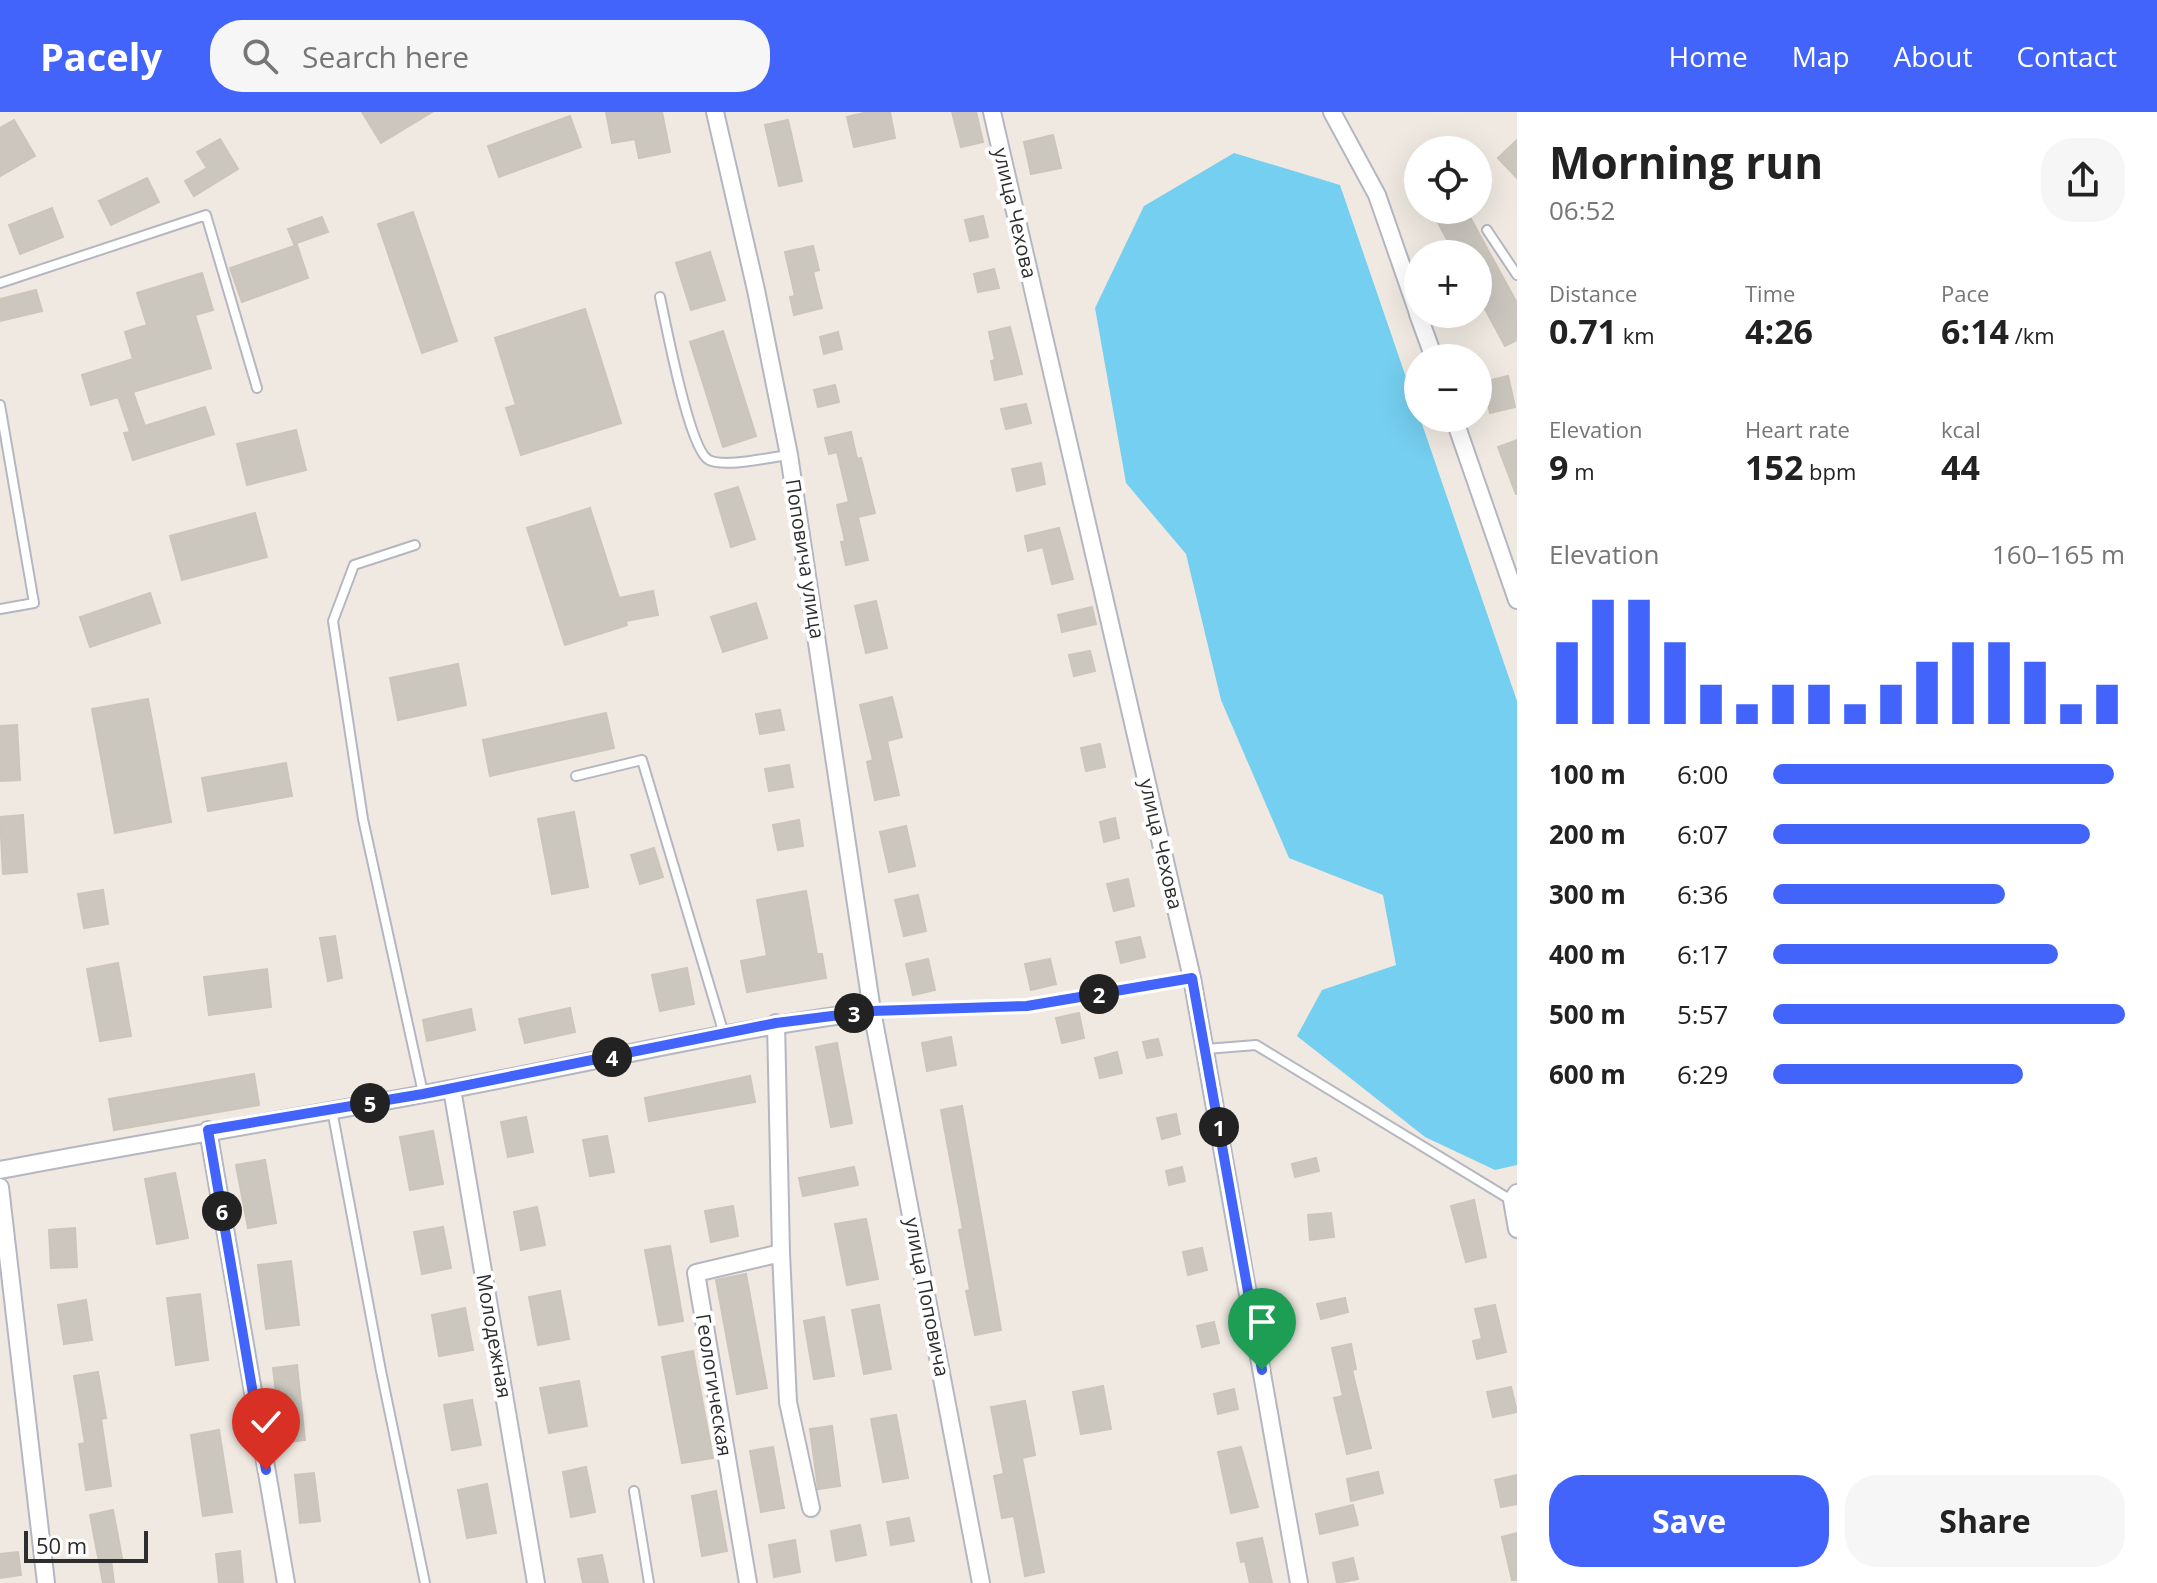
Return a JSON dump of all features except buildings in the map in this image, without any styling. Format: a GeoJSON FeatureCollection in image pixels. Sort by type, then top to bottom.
{"type":"FeatureCollection","features":[{"type":"Feature","properties":{"kind":"street","name":"Поповича улица"},"geometry":{"type":"LineString","coordinates":[[715,112],[756,290],[789,455],[872,1011]]}},
{"type":"Feature","properties":{"kind":"street","name":"улица Чехова"},"geometry":{"type":"LineString","coordinates":[[992,112],[1192,978],[1299,1583]]}},
{"type":"Feature","properties":{"kind":"street"},"geometry":{"type":"LineString","coordinates":[[1332,112],[1377,195],[1404,273]]}},
{"type":"Feature","properties":{"kind":"street"},"geometry":{"type":"LineString","coordinates":[[1459,432],[1517,600]]}},
{"type":"Feature","properties":{"kind":"street"},"geometry":{"type":"LineString","coordinates":[[0,1170],[208,1130],[452,1089],[776,1023],[872,1011]]}},
{"type":"Feature","properties":{"kind":"street","name":"улица Поповича"},"geometry":{"type":"LineString","coordinates":[[872,1011],[981,1583]]}},
{"type":"Feature","properties":{"kind":"street"},"geometry":{"type":"LineString","coordinates":[[776,1023],[788,1402],[811,1508]]}},
{"type":"Feature","properties":{"kind":"street","name":"Молодежная"},"geometry":{"type":"LineString","coordinates":[[452,1089],[536,1583]]}},
{"type":"Feature","properties":{"kind":"street"},"geometry":{"type":"LineString","coordinates":[[208,1130],[286,1583]]}},
{"type":"Feature","properties":{"kind":"street"},"geometry":{"type":"LineString","coordinates":[[0,1187],[46,1583]]}},
{"type":"Feature","properties":{"kind":"street"},"geometry":{"type":"LineString","coordinates":[[1514,1197],[1517,1229]]}},
{"type":"Feature","properties":{"kind":"street","name":"Геологическая"},"geometry":{"type":"LineString","coordinates":[[748,1583],[696,1273],[781,1253]]}},
{"type":"Feature","properties":{"kind":"lane"},"geometry":{"type":"LineString","coordinates":[[0,283],[206,215],[257,388]]}},
{"type":"Feature","properties":{"kind":"lane"},"geometry":{"type":"LineString","coordinates":[[1487,230],[1517,275]]}},
{"type":"Feature","properties":{"kind":"lane"},"geometry":{"type":"LineString","coordinates":[[660,297],[686,413],[699,450],[709,460],[723,462],[789,455]]}},
{"type":"Feature","properties":{"kind":"lane"},"geometry":{"type":"LineString","coordinates":[[0,405],[3,446],[34,603],[0,609]]}},
{"type":"Feature","properties":{"kind":"lane"},"geometry":{"type":"LineString","coordinates":[[415,545],[354,565],[333,621],[363,819],[423,1094]]}},
{"type":"Feature","properties":{"kind":"lane"},"geometry":{"type":"LineString","coordinates":[[576,776],[642,760],[724,1035]]}},
{"type":"Feature","properties":{"kind":"lane"},"geometry":{"type":"LineString","coordinates":[[872,1011],[1027,1006],[1192,978]]}},
{"type":"Feature","properties":{"kind":"lane"},"geometry":{"type":"LineString","coordinates":[[1206,1049],[1256,1045],[1514,1197]]}},
{"type":"Feature","properties":{"kind":"lane"},"geometry":{"type":"LineString","coordinates":[[332,1109],[425,1583]]}},
{"type":"Feature","properties":{"kind":"lane"},"geometry":{"type":"LineString","coordinates":[[634,1491],[649,1583]]}},
{"type":"Feature","properties":{"kind":"water"},"geometry":{"type":"Polygon","coordinates":[[[1234,153],[1340,185],[1404,372],[1404,432],[1425,432],[1517,701],[1517,1165],[1495,1170],[1425,1137],[1297,1036],[1322,990],[1396,965],[1383,895],[1289,858],[1221,700],[1186,554],[1126,483],[1095,308],[1144,206],[1234,153]]]}},
{"type":"Feature","properties":{"kind":"route"},"geometry":{"type":"LineString","coordinates":[[266,1470],[208,1130],[423,1094],[776,1023],[872,1011],[1027,1006],[1192,978],[1262,1370]]}}]}
